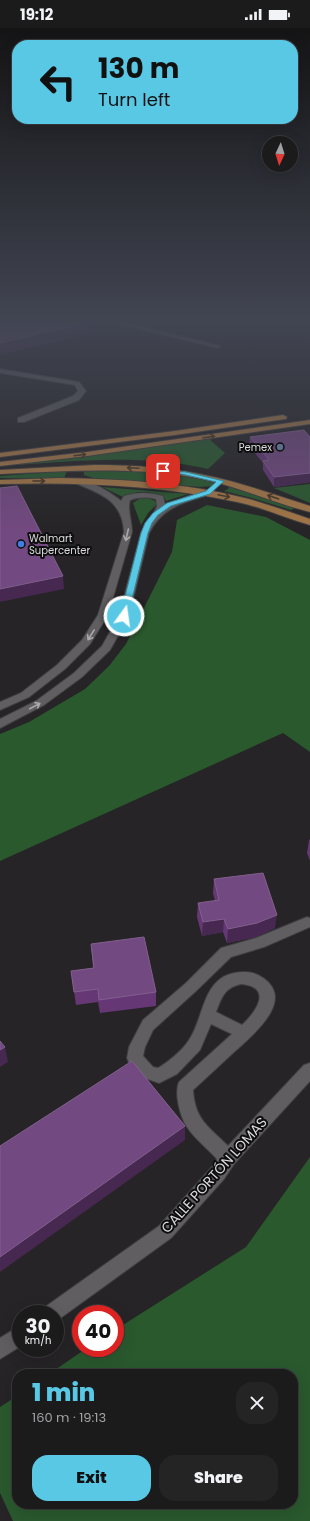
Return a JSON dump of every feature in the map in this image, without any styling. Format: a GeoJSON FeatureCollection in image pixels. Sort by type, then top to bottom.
{"type":"FeatureCollection","features":[{"type":"Feature","properties":{"kind":"main road"},"geometry":{"type":"LineString","coordinates":[[0,455],[303,415]]}},
{"type":"Feature","properties":{"kind":"main road"},"geometry":{"type":"LineString","coordinates":[[0,464],[87,454],[310,422]]}},
{"type":"Feature","properties":{"kind":"main road"},"geometry":{"type":"LineString","coordinates":[[76,468],[78,481]]}},
{"type":"Feature","properties":{"kind":"main road"},"geometry":{"type":"LineString","coordinates":[[0,472],[76,468],[137,469],[186,474],[220,481],[310,510]]}},
{"type":"Feature","properties":{"kind":"main road"},"geometry":{"type":"LineString","coordinates":[[0,482],[78,481],[170,487],[208,492],[252,502],[310,522]]}},
{"type":"Feature","properties":{"kind":"main road"},"geometry":{"type":"LineString","coordinates":[[208,492],[220,481]]}},
{"type":"Feature","properties":{"kind":"street"},"geometry":{"type":"LineString","coordinates":[[21,420],[76,398],[81,392]]}},
{"type":"Feature","properties":{"kind":"street"},"geometry":{"type":"LineString","coordinates":[[0,706],[25,695],[61,667],[86,642],[103,615],[128,532],[129,522],[125,512],[118,502],[113,498],[78,481]]}},
{"type":"Feature","properties":{"kind":"street"},"geometry":{"type":"LineString","coordinates":[[158,512],[169,505],[208,492]]}},
{"type":"Feature","properties":{"kind":"street"},"geometry":{"type":"LineString","coordinates":[[0,724],[40,703],[78,675],[106,648],[124,616],[145,533],[149,523],[161,506],[160,498],[140,494],[127,498],[125,502],[125,512]]}},
{"type":"Feature","properties":{"kind":"street"},"geometry":{"type":"LineString","coordinates":[[228,1158],[192,1120],[186,1103],[185,1087],[256,1022],[266,1007],[268,997],[263,986],[252,979],[241,978],[229,981],[218,988],[196,1045],[171,1069],[159,1076],[148,1072],[135,1058],[137,1047],[148,1025],[192,987],[226,952],[259,943],[307,922]]}},
{"type":"Feature","properties":{"kind":"street"},"geometry":{"type":"LineString","coordinates":[[207,1015],[244,1033]]}},
{"type":"Feature","properties":{"kind":"street","name":"CALLE PORTÓN LOMAS"},"geometry":{"type":"LineString","coordinates":[[64,1305],[164,1232],[218,1174],[228,1158],[310,1070]]}},
{"type":"Feature","properties":{"kind":"street"},"geometry":{"type":"LineString","coordinates":[[0,1348],[12,1341]]}},
{"type":"Feature","properties":{"kind":"green space"},"geometry":{"type":"Polygon","coordinates":[[[209,439],[225,453],[208,469],[155,461],[130,460],[78,461],[0,466],[0,464],[5,463],[209,439]]]}},
{"type":"Feature","properties":{"kind":"green space"},"geometry":{"type":"Polygon","coordinates":[[[88,469],[141,469],[214,480],[215,483],[212,486],[200,487],[93,478],[84,475],[84,471],[88,469]]]}},
{"type":"Feature","properties":{"kind":"green space"},"geometry":{"type":"Polygon","coordinates":[[[67,471],[64,478],[0,478],[0,476],[67,471]]]}},
{"type":"Feature","properties":{"kind":"green space"},"geometry":{"type":"Polygon","coordinates":[[[230,483],[295,508],[291,510],[224,491],[228,489],[230,483]]]}},
{"type":"Feature","properties":{"kind":"green space"},"geometry":{"type":"Polygon","coordinates":[[[310,484],[310,503],[274,488],[310,484]]]}},
{"type":"Feature","properties":{"kind":"green space"},"geometry":{"type":"Polygon","coordinates":[[[102,487],[188,494],[166,501],[164,497],[154,493],[144,492],[133,493],[123,497],[102,487]]]}},
{"type":"Feature","properties":{"kind":"green space"},"geometry":{"type":"Polygon","coordinates":[[[148,498],[155,501],[157,504],[148,513],[141,525],[133,503],[139,499],[148,498]]]}},
{"type":"Feature","properties":{"kind":"green space"},"geometry":{"type":"Polygon","coordinates":[[[207,505],[266,517],[310,540],[310,752],[283,733],[0,861],[0,734],[29,722],[85,689],[109,666],[126,644],[172,552],[177,520],[207,505]]]}},
{"type":"Feature","properties":{"kind":"green space"},"geometry":{"type":"Polygon","coordinates":[[[310,1157],[310,1521],[13,1521],[0,1493],[0,1407],[12,1399],[12,1509],[298,1509],[298,1369],[56,1369],[74,1357],[124,1357],[124,1324],[246,1247],[310,1157]]]}},
{"type":"Feature","properties":{"kind":"building"},"geometry":{"type":"Polygon","coordinates":[[[304,430],[310,437],[310,473],[274,477],[263,461],[269,460],[250,437],[304,430]]]}},
{"type":"Feature","properties":{"kind":"building","name":"Walmart Supercenter"},"geometry":{"type":"Polygon","coordinates":[[[17,486],[63,576],[0,589],[0,488],[17,486]]]}},
{"type":"Feature","properties":{"kind":"building"},"geometry":{"type":"Polygon","coordinates":[[[263,873],[277,915],[257,923],[228,929],[224,919],[203,922],[198,903],[219,900],[214,879],[263,873]]]}},
{"type":"Feature","properties":{"kind":"building"},"geometry":{"type":"Polygon","coordinates":[[[144,937],[156,992],[99,1000],[98,989],[74,992],[71,971],[94,968],[91,944],[144,937]]]}},
{"type":"Feature","properties":{"kind":"building"},"geometry":{"type":"Polygon","coordinates":[[[0,1041],[5,1047],[0,1050],[0,1041]]]}},
{"type":"Feature","properties":{"kind":"building"},"geometry":{"type":"Polygon","coordinates":[[[132,1061],[185,1126],[0,1257],[0,1146],[132,1061]]]}},
{"type":"Feature","properties":{"kind":"place","name":"Pemex"},"geometry":{"type":"Point","coordinates":[280,447]}},
{"type":"Feature","properties":{"kind":"place","name":"Walmart Supercenter"},"geometry":{"type":"Point","coordinates":[21,544]}},
{"type":"Feature","properties":{"kind":"route"},"geometry":{"type":"LineString","coordinates":[[124,616],[145,533],[149,523],[156,514],[169,505],[208,492],[220,481],[163,471]]}}]}
